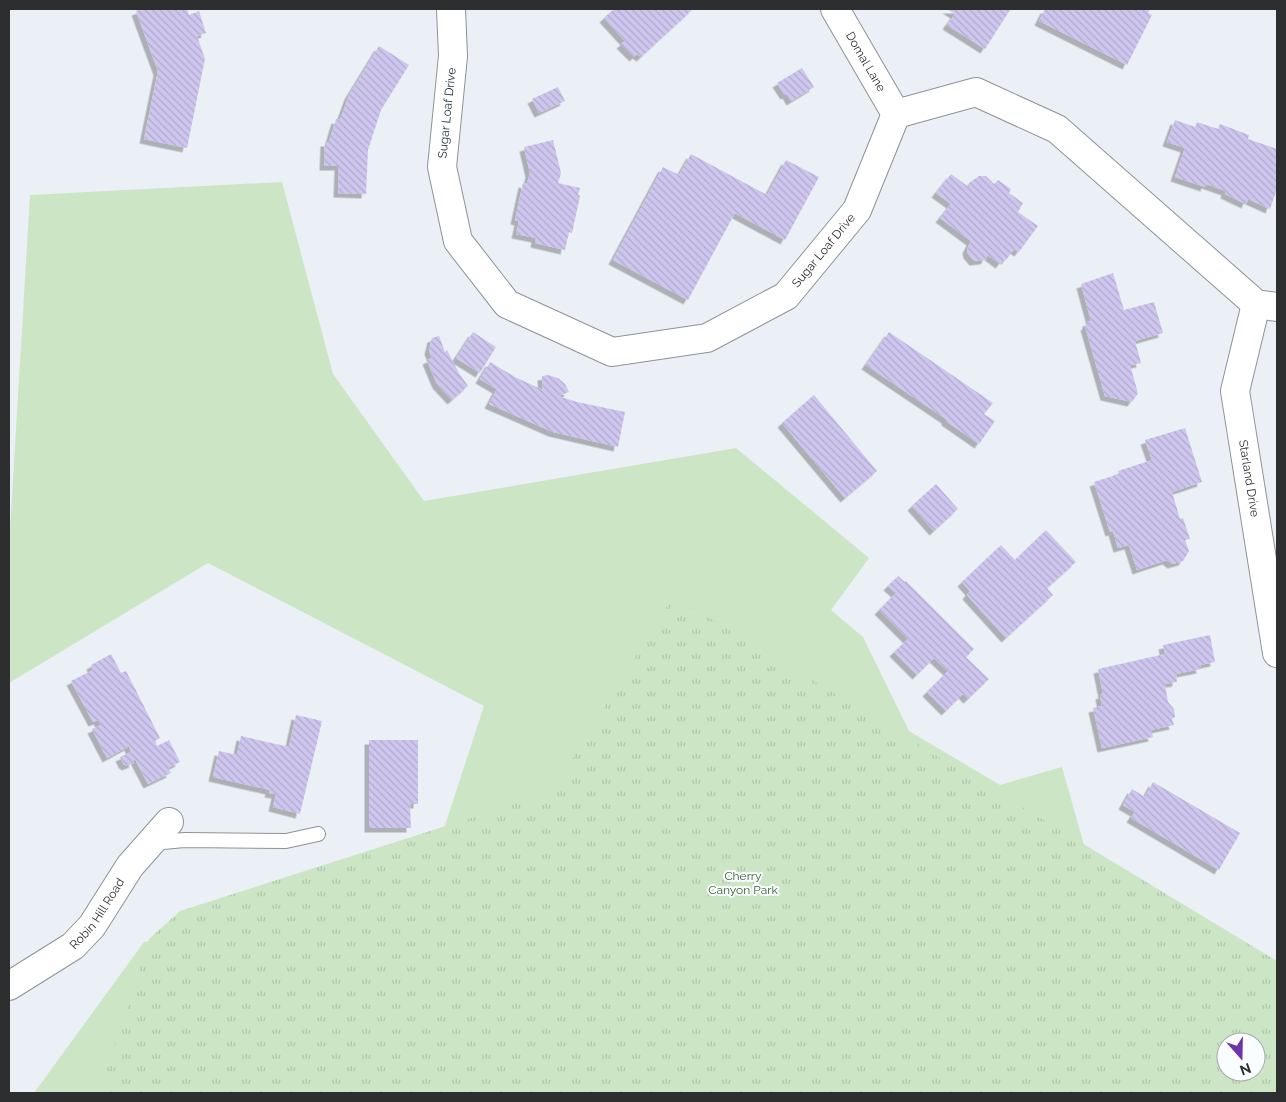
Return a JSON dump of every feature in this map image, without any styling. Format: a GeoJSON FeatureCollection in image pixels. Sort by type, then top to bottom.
{"type":"FeatureCollection","features":[{"type":"Feature","properties":{"kind":"street","name":"Sugar Loaf Drive"},"geometry":{"type":"LineString","coordinates":[[451,9],[453,56],[442,166],[458,241],[507,304],[612,352],[707,338],[786,296],[857,210],[896,114]]}},
{"type":"Feature","properties":{"kind":"street","name":"Domal Lane"},"geometry":{"type":"LineString","coordinates":[[835,9],[896,114]]}},
{"type":"Feature","properties":{"kind":"street"},"geometry":{"type":"LineString","coordinates":[[896,114],[976,92],[1057,129],[1267,306]]}},
{"type":"Feature","properties":{"kind":"street","name":"Starland Drive"},"geometry":{"type":"LineString","coordinates":[[1267,306],[1235,391],[1277,654]]}},
{"type":"Feature","properties":{"kind":"street","name":"Robin Hill Road"},"geometry":{"type":"LineString","coordinates":[[9,986],[73,946],[92,926],[130,866],[169,822]]}},
{"type":"Feature","properties":{"kind":"lane"},"geometry":{"type":"LineString","coordinates":[[149,844],[184,840],[286,841],[318,834]]}},
{"type":"Feature","properties":{"kind":"green space"},"geometry":{"type":"Polygon","coordinates":[[[282,182],[333,374],[424,501],[736,448],[869,558],[831,610],[863,637],[909,731],[1000,785],[1062,767],[1135,1026],[1277,1016],[1277,1093],[34,1093],[144,942],[417,911],[484,706],[208,563],[9,683],[9,547],[30,195],[282,182]]]}},
{"type":"Feature","properties":{"kind":"green space","name":"Cherry Canyon Park"},"geometry":{"type":"Polygon","coordinates":[[[673,596],[1277,961],[1277,1093],[99,1093],[149,939],[180,911],[552,792],[673,596]]]}},
{"type":"Feature","properties":{"kind":"building"},"geometry":{"type":"Polygon","coordinates":[[[142,9],[187,9],[189,15],[199,11],[206,33],[197,36],[205,59],[187,148],[144,139],[158,71],[136,11],[142,9]]]}},
{"type":"Feature","properties":{"kind":"building"},"geometry":{"type":"Polygon","coordinates":[[[614,9],[693,9],[641,57],[637,54],[634,57],[621,44],[625,41],[604,18],[614,9]]]}},
{"type":"Feature","properties":{"kind":"building"},"geometry":{"type":"Polygon","coordinates":[[[947,9],[1010,10],[985,49],[947,25],[955,14],[947,9]]]}},
{"type":"Feature","properties":{"kind":"building"},"geometry":{"type":"Polygon","coordinates":[[[1045,9],[1150,9],[1148,13],[1152,15],[1127,65],[1039,21],[1045,9]]]}},
{"type":"Feature","properties":{"kind":"building"},"geometry":{"type":"Polygon","coordinates":[[[379,46],[409,65],[381,110],[368,150],[366,194],[338,193],[339,166],[324,166],[325,142],[329,142],[336,119],[340,120],[349,95],[379,46]]]}},
{"type":"Feature","properties":{"kind":"building"},"geometry":{"type":"Polygon","coordinates":[[[802,68],[814,87],[791,101],[777,83],[802,68]]]}},
{"type":"Feature","properties":{"kind":"building"},"geometry":{"type":"Polygon","coordinates":[[[558,87],[565,101],[539,113],[532,99],[558,87]]]}},
{"type":"Feature","properties":{"kind":"building"},"geometry":{"type":"Polygon","coordinates":[[[1175,120],[1195,127],[1197,122],[1218,129],[1220,124],[1249,135],[1248,139],[1277,149],[1277,189],[1270,209],[1248,199],[1246,204],[1225,194],[1226,191],[1206,184],[1205,187],[1175,177],[1185,148],[1167,142],[1175,120]]]}},
{"type":"Feature","properties":{"kind":"building"},"geometry":{"type":"Polygon","coordinates":[[[553,140],[561,173],[558,183],[580,188],[572,233],[569,232],[565,250],[535,243],[536,238],[516,234],[519,221],[515,220],[523,183],[527,184],[530,173],[524,147],[553,140]]]}},
{"type":"Feature","properties":{"kind":"building"},"geometry":{"type":"Polygon","coordinates":[[[691,154],[767,195],[786,160],[819,177],[785,240],[735,213],[688,300],[613,260],[663,167],[679,175],[691,154]]]}},
{"type":"Feature","properties":{"kind":"building"},"geometry":{"type":"Polygon","coordinates":[[[951,174],[970,188],[969,183],[979,176],[986,176],[994,184],[998,180],[1011,189],[1009,193],[1023,203],[1018,212],[1038,226],[1019,252],[1014,249],[1006,260],[1004,259],[1000,264],[988,255],[985,260],[974,261],[968,254],[967,249],[971,241],[940,218],[951,204],[936,193],[951,174]]]}},
{"type":"Feature","properties":{"kind":"building"},"geometry":{"type":"Polygon","coordinates":[[[1113,273],[1124,310],[1154,302],[1163,333],[1135,341],[1141,363],[1130,365],[1138,393],[1132,402],[1105,396],[1085,326],[1087,322],[1091,321],[1081,284],[1113,273]]]}},
{"type":"Feature","properties":{"kind":"building"},"geometry":{"type":"Polygon","coordinates":[[[473,332],[496,347],[480,373],[456,358],[473,332]]]}},
{"type":"Feature","properties":{"kind":"building"},"geometry":{"type":"Polygon","coordinates":[[[889,332],[993,403],[984,414],[995,421],[979,444],[946,421],[946,419],[866,365],[889,332]]]}},
{"type":"Feature","properties":{"kind":"building"},"geometry":{"type":"Polygon","coordinates":[[[439,336],[445,352],[447,350],[468,386],[452,400],[437,384],[427,360],[432,358],[429,350],[432,338],[439,336]]]}},
{"type":"Feature","properties":{"kind":"building"},"geometry":{"type":"Polygon","coordinates":[[[490,362],[515,377],[543,390],[542,376],[548,375],[558,378],[565,384],[569,392],[558,396],[625,412],[618,447],[553,432],[489,404],[497,389],[480,379],[490,362]]]}},
{"type":"Feature","properties":{"kind":"building"},"geometry":{"type":"Polygon","coordinates":[[[814,395],[877,471],[845,498],[782,423],[814,395]]]}},
{"type":"Feature","properties":{"kind":"building"},"geometry":{"type":"Polygon","coordinates":[[[1185,428],[1202,482],[1172,492],[1180,519],[1183,518],[1190,539],[1185,540],[1189,551],[1183,561],[1172,564],[1167,560],[1137,570],[1129,545],[1118,548],[1113,531],[1110,532],[1094,482],[1119,474],[1118,471],[1152,460],[1145,440],[1185,428]]]}},
{"type":"Feature","properties":{"kind":"building"},"geometry":{"type":"Polygon","coordinates":[[[936,484],[958,509],[934,531],[912,506],[936,484]]]}},
{"type":"Feature","properties":{"kind":"building"},"geometry":{"type":"Polygon","coordinates":[[[1046,530],[1076,562],[1047,588],[1053,595],[1006,638],[967,595],[970,591],[962,582],[1001,545],[1015,560],[1046,530]]]}},
{"type":"Feature","properties":{"kind":"building"},"geometry":{"type":"Polygon","coordinates":[[[898,576],[906,581],[974,649],[966,657],[989,679],[968,699],[963,694],[946,711],[927,692],[948,671],[934,658],[917,675],[894,652],[908,639],[879,610],[896,593],[888,586],[898,576]]]}},
{"type":"Feature","properties":{"kind":"building"},"geometry":{"type":"Polygon","coordinates":[[[1210,635],[1215,662],[1200,665],[1201,669],[1176,674],[1177,682],[1165,684],[1168,702],[1174,709],[1175,717],[1172,719],[1174,725],[1151,730],[1153,737],[1102,748],[1093,708],[1102,706],[1100,695],[1103,694],[1098,669],[1165,654],[1163,645],[1210,635]]]}},
{"type":"Feature","properties":{"kind":"building"},"geometry":{"type":"Polygon","coordinates":[[[111,654],[121,673],[126,671],[160,738],[155,741],[157,746],[169,740],[180,762],[168,768],[171,773],[148,784],[135,759],[134,763],[126,766],[120,757],[131,752],[129,746],[107,758],[92,729],[101,725],[98,720],[93,722],[71,681],[93,670],[91,665],[111,654]]]}},
{"type":"Feature","properties":{"kind":"building"},"geometry":{"type":"Polygon","coordinates":[[[296,715],[322,721],[300,814],[273,807],[276,794],[269,793],[270,790],[213,777],[219,751],[237,755],[241,736],[289,747],[296,715]]]}},
{"type":"Feature","properties":{"kind":"building"},"geometry":{"type":"Polygon","coordinates":[[[369,740],[418,740],[418,804],[410,804],[411,828],[369,828],[369,740]]]}},
{"type":"Feature","properties":{"kind":"building"},"geometry":{"type":"Polygon","coordinates":[[[1153,782],[1240,833],[1219,870],[1131,818],[1135,812],[1123,805],[1132,789],[1145,797],[1153,782]]]}}]}
